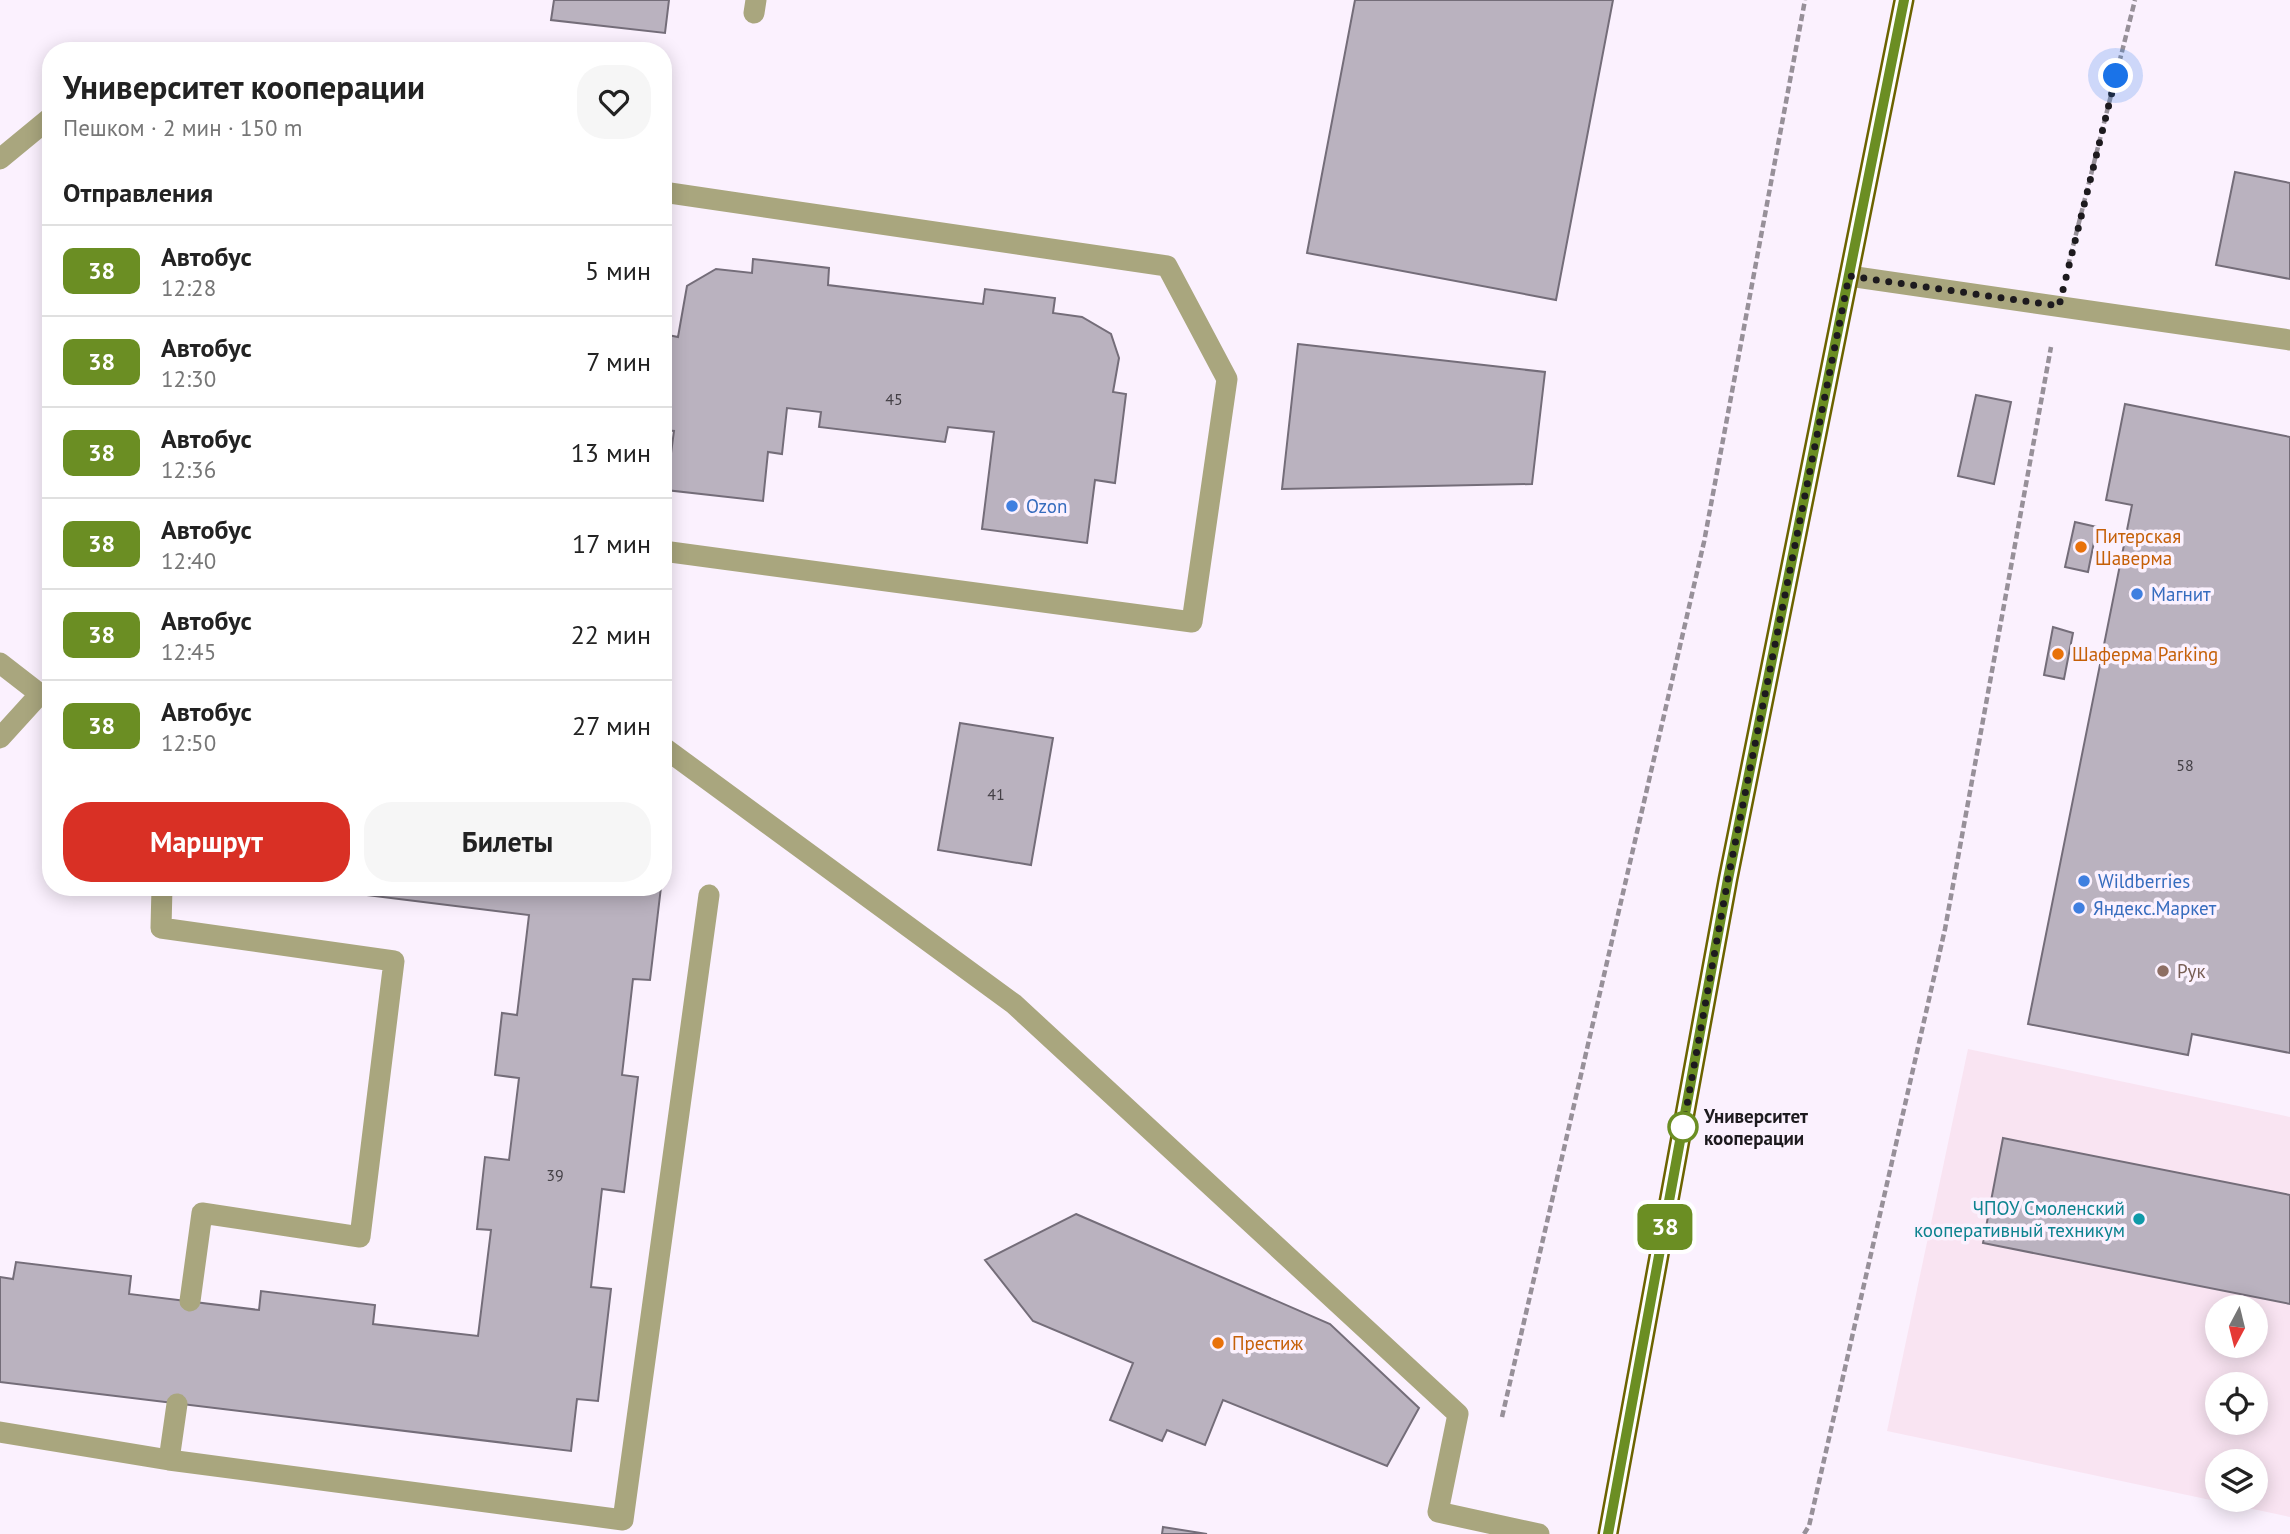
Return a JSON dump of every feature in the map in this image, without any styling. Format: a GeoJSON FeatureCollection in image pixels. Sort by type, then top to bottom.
{"type":"FeatureCollection","features":[{"type":"Feature","properties":{"kind":"main road"},"geometry":{"type":"LineString","coordinates":[[1608,1534],[1728,879],[1904,0]]}},
{"type":"Feature","properties":{"kind":"lane"},"geometry":{"type":"LineString","coordinates":[[0,159],[42,124]]}},
{"type":"Feature","properties":{"kind":"lane"},"geometry":{"type":"LineString","coordinates":[[672,193],[1167,266],[1227,379],[1192,622],[672,552]]}},
{"type":"Feature","properties":{"kind":"lane"},"geometry":{"type":"LineString","coordinates":[[1849,276],[2290,340]]}},
{"type":"Feature","properties":{"kind":"lane"},"geometry":{"type":"LineString","coordinates":[[0,663],[42,690]]}},
{"type":"Feature","properties":{"kind":"lane"},"geometry":{"type":"LineString","coordinates":[[0,738],[42,697]]}},
{"type":"Feature","properties":{"kind":"lane"},"geometry":{"type":"LineString","coordinates":[[672,754],[1014,1004],[1458,1414],[1438,1512],[1539,1534]]}},
{"type":"Feature","properties":{"kind":"lane"},"geometry":{"type":"LineString","coordinates":[[0,1432],[169,1460],[623,1520],[709,895]]}},
{"type":"Feature","properties":{"kind":"lane"},"geometry":{"type":"LineString","coordinates":[[162,896],[161,928],[394,961],[360,1237],[202,1213],[190,1301]]}},
{"type":"Feature","properties":{"kind":"lane"},"geometry":{"type":"LineString","coordinates":[[169,1460],[177,1404]]}},
{"type":"Feature","properties":{"kind":"path"},"geometry":{"type":"LineString","coordinates":[[1500,1426],[1704,542],[1805,0]]}},
{"type":"Feature","properties":{"kind":"path"},"geometry":{"type":"LineString","coordinates":[[1804,1534],[1810,1526],[1945,929],[2059,306],[2135,0]]}},
{"type":"Feature","properties":{"kind":"shaded area"},"geometry":{"type":"Polygon","coordinates":[[[1968,1049],[2290,1117],[2290,1517],[2267,1512],[2268,1449],[2205,1449],[2205,1499],[1887,1431],[1968,1049]]]}},
{"type":"Feature","properties":{"kind":"building"},"geometry":{"type":"Polygon","coordinates":[[[554,0],[669,0],[665,33],[551,20],[554,0]]]}},
{"type":"Feature","properties":{"kind":"building"},"geometry":{"type":"Polygon","coordinates":[[[1355,0],[1613,0],[1556,300],[1307,253],[1355,0]]]}},
{"type":"Feature","properties":{"kind":"building"},"geometry":{"type":"Polygon","coordinates":[[[2235,172],[2290,183],[2290,279],[2216,265],[2235,172]]]}},
{"type":"Feature","properties":{"kind":"building"},"geometry":{"type":"Polygon","coordinates":[[[753,259],[829,268],[828,285],[983,304],[985,289],[1055,298],[1053,313],[1082,317],[1111,334],[1119,358],[1113,392],[1126,394],[1115,483],[1095,480],[1087,543],[982,529],[994,432],[948,427],[945,442],[819,427],[821,412],[787,408],[782,454],[768,452],[763,501],[672,491],[672,336],[678,337],[687,286],[716,269],[752,273],[753,259]]]}},
{"type":"Feature","properties":{"kind":"building"},"geometry":{"type":"Polygon","coordinates":[[[1298,344],[1545,372],[1532,484],[1282,489],[1298,344]]]}},
{"type":"Feature","properties":{"kind":"building"},"geometry":{"type":"Polygon","coordinates":[[[1976,395],[2011,402],[1994,484],[1958,476],[1976,395]]]}},
{"type":"Feature","properties":{"kind":"building"},"geometry":{"type":"Polygon","coordinates":[[[2125,404],[2290,437],[2290,1053],[2192,1034],[2188,1055],[2028,1024],[2132,505],[2106,500],[2125,404]]]}},
{"type":"Feature","properties":{"kind":"building","name":"Питерская Шаверма"},"geometry":{"type":"Polygon","coordinates":[[[2075,522],[2097,527],[2088,572],[2065,567],[2075,522]]]}},
{"type":"Feature","properties":{"kind":"building","name":"Шаферма Parking"},"geometry":{"type":"Polygon","coordinates":[[[2053,627],[2073,633],[2064,679],[2044,675],[2053,627]]]}},
{"type":"Feature","properties":{"kind":"building"},"geometry":{"type":"Polygon","coordinates":[[[960,723],[1053,738],[1031,865],[938,850],[960,723]]]}},
{"type":"Feature","properties":{"kind":"building"},"geometry":{"type":"Polygon","coordinates":[[[375,896],[660,896],[650,980],[633,979],[622,1075],[638,1077],[624,1192],[602,1189],[591,1287],[611,1289],[598,1401],[577,1399],[571,1451],[0,1382],[0,1277],[13,1279],[16,1262],[131,1276],[129,1294],[259,1310],[261,1291],[375,1305],[373,1324],[478,1336],[491,1230],[477,1229],[485,1157],[509,1160],[519,1078],[495,1075],[502,1013],[517,1015],[529,915],[375,896]]]}},
{"type":"Feature","properties":{"kind":"building","name":"ЧПОУ Смоленский кооперативный техникум"},"geometry":{"type":"Polygon","coordinates":[[[2003,1138],[2290,1195],[2290,1304],[2268,1300],[2268,1295],[2245,1295],[1983,1243],[2003,1138]]]}},
{"type":"Feature","properties":{"kind":"building","name":"Престиж"},"geometry":{"type":"Polygon","coordinates":[[[1076,1214],[1330,1324],[1419,1408],[1387,1466],[1223,1400],[1205,1445],[1167,1430],[1162,1441],[1110,1420],[1133,1363],[1033,1321],[985,1260],[1076,1214]]]}},
{"type":"Feature","properties":{"kind":"building"},"geometry":{"type":"Polygon","coordinates":[[[1163,1527],[1207,1534],[1162,1534],[1163,1527]]]}},
{"type":"Feature","properties":{"kind":"bus line","name":"38"},"geometry":{"type":"LineString","coordinates":[[1608,1534],[1728,879],[1904,0]]}},
{"type":"Feature","properties":{"kind":"place","name":"Ozon"},"geometry":{"type":"Point","coordinates":[1012,506]}},
{"type":"Feature","properties":{"kind":"place","name":"Питерская Шаверма"},"geometry":{"type":"Point","coordinates":[2081,547]}},
{"type":"Feature","properties":{"kind":"place","name":"Магнит"},"geometry":{"type":"Point","coordinates":[2137,594]}},
{"type":"Feature","properties":{"kind":"place","name":"Шаферма Parking"},"geometry":{"type":"Point","coordinates":[2058,654]}},
{"type":"Feature","properties":{"kind":"place","name":"Wildberries"},"geometry":{"type":"Point","coordinates":[2084,881]}},
{"type":"Feature","properties":{"kind":"place","name":"Яндекс.Маркет"},"geometry":{"type":"Point","coordinates":[2079,908]}},
{"type":"Feature","properties":{"kind":"place","name":"Рук"},"geometry":{"type":"Point","coordinates":[2163,971]}},
{"type":"Feature","properties":{"kind":"place","name":"Университет кооперации"},"geometry":{"type":"Point","coordinates":[1683,1127]}},
{"type":"Feature","properties":{"kind":"place","name":"ЧПОУ Смоленский кооперативный техникум"},"geometry":{"type":"Point","coordinates":[2139,1219]}},
{"type":"Feature","properties":{"kind":"place","name":"Престиж"},"geometry":{"type":"Point","coordinates":[1218,1343]}},
{"type":"Feature","properties":{"kind":"route"},"geometry":{"type":"LineString","coordinates":[[1683,1127],[1728,879],[1849,276],[2059,306],[2116,76]]}}]}
